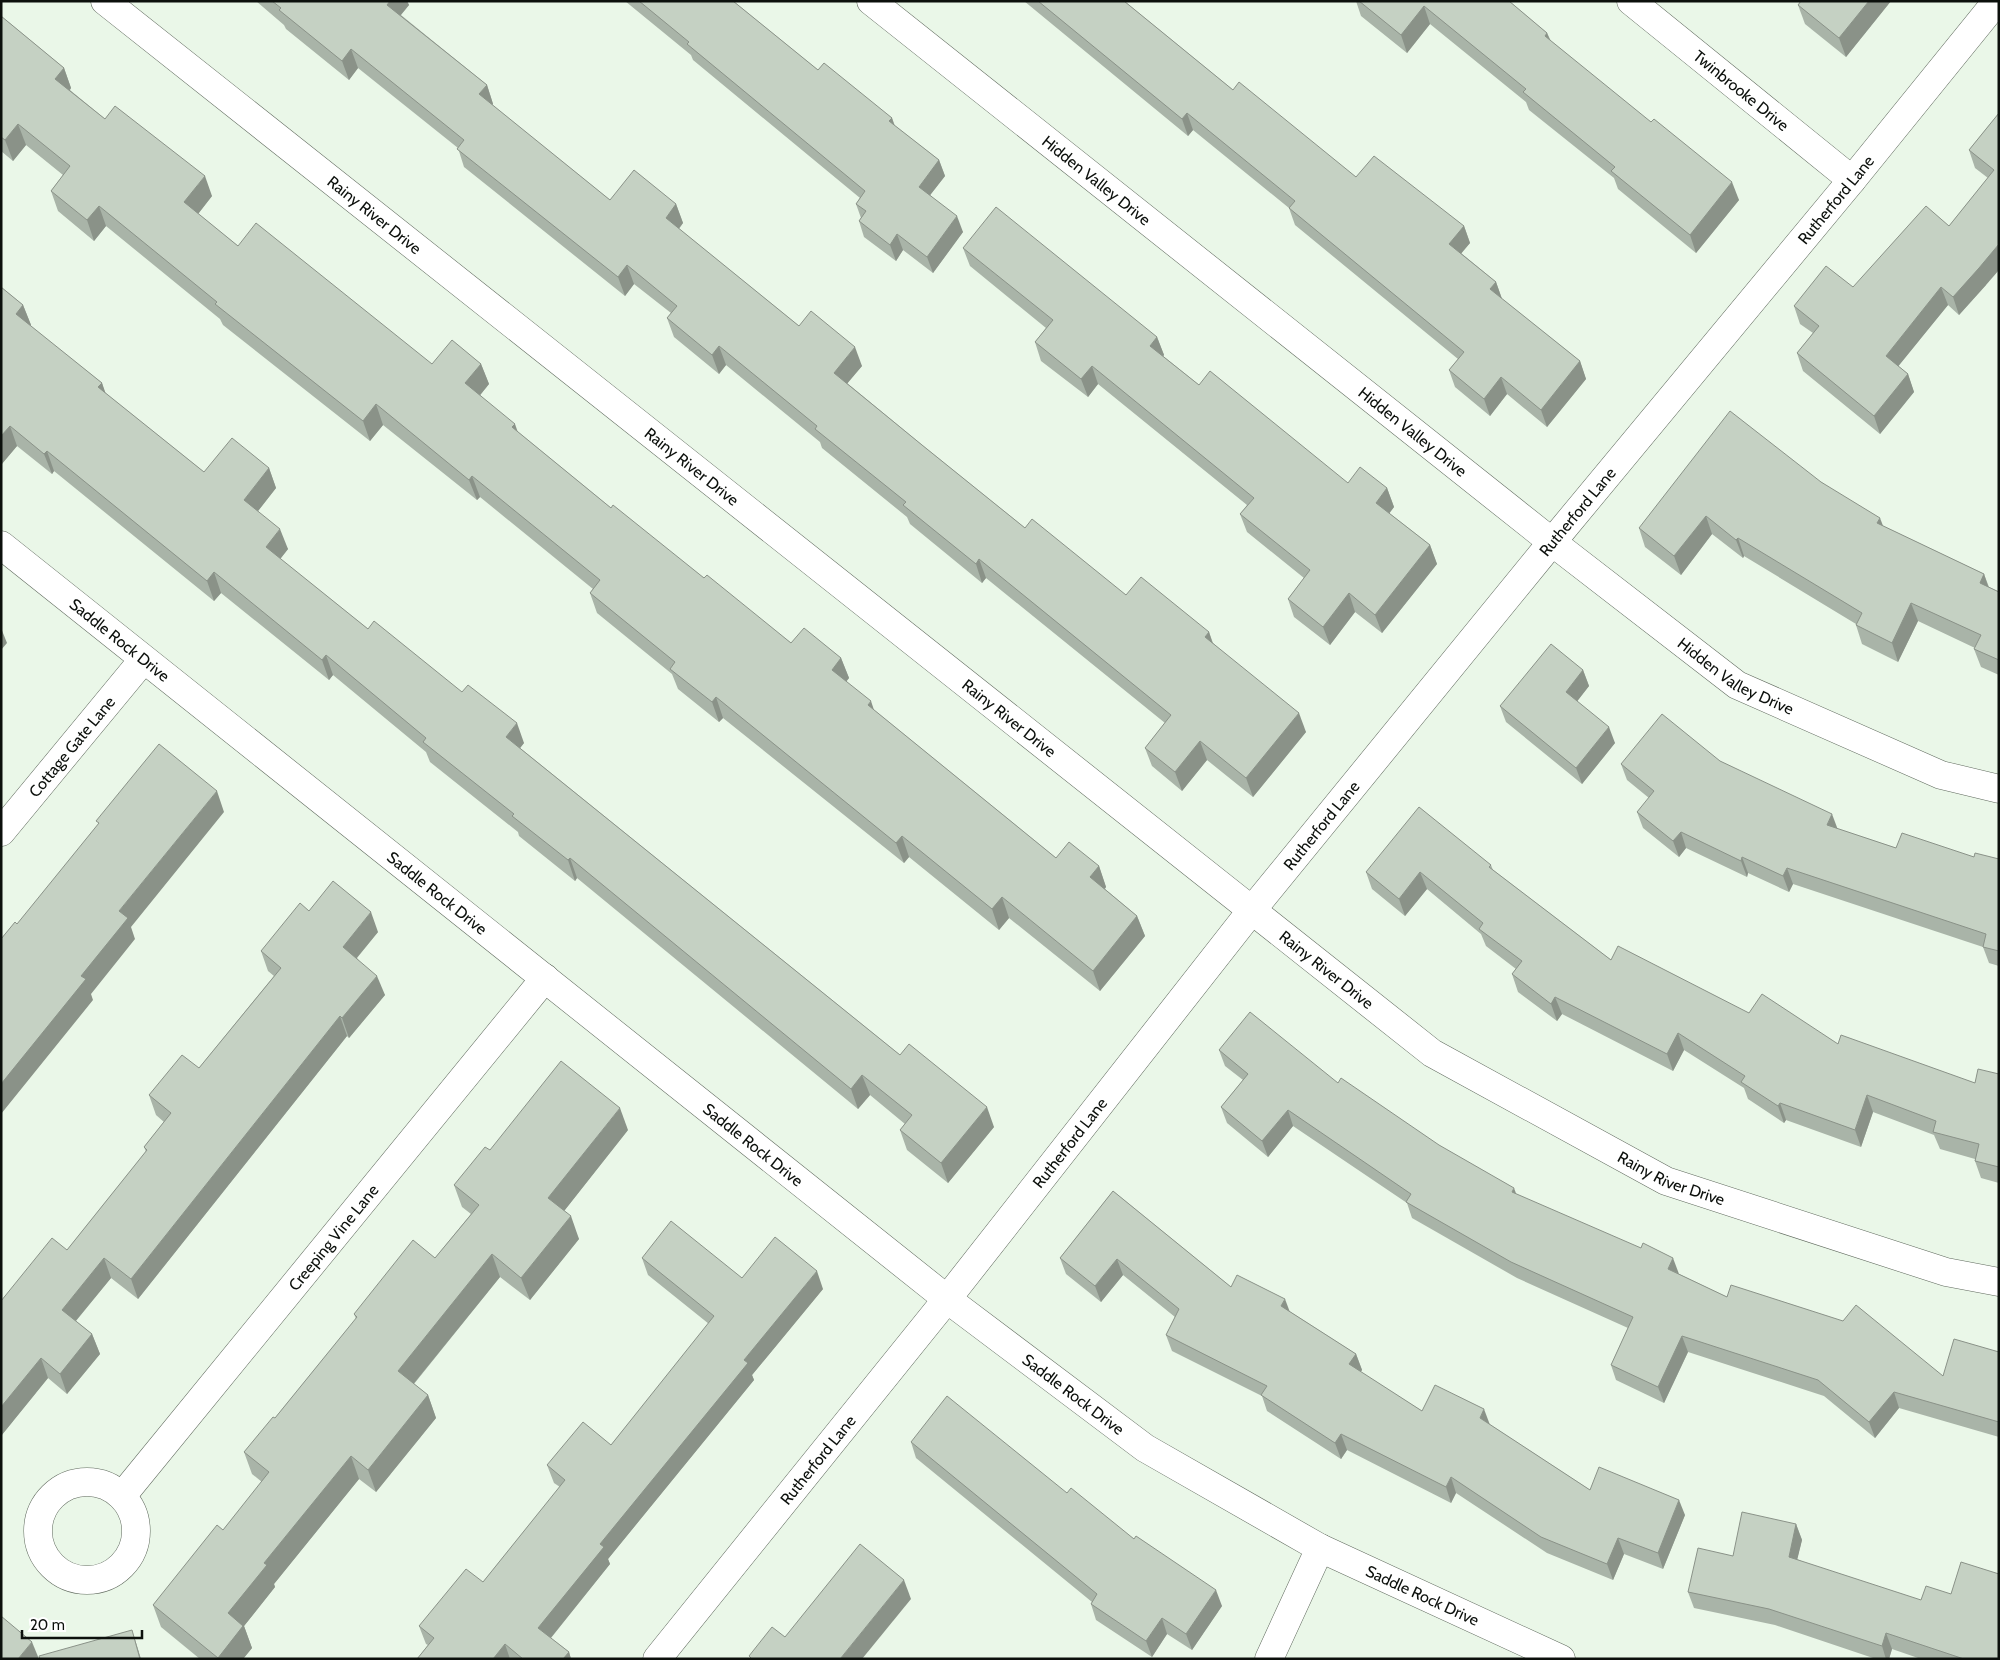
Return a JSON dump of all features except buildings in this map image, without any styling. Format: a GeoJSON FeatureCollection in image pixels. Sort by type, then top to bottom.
{"type":"FeatureCollection","features":[{"type":"Feature","properties":{"kind":"street","name":"Rainy River Drive"},"geometry":{"type":"LineString","coordinates":[[105,1],[1432,1053],[1666,1181],[1946,1272],[1999,1282]]}},
{"type":"Feature","properties":{"kind":"street","name":"Hidden Valley Drive"},"geometry":{"type":"LineString","coordinates":[[871,1],[1552,542],[1736,685],[1941,774],[1999,789]]}},
{"type":"Feature","properties":{"kind":"street","name":"Twinbrooke Drive"},"geometry":{"type":"LineString","coordinates":[[1631,1],[1852,180]]}},
{"type":"Feature","properties":{"kind":"street","name":"Rutherford Lane"},"geometry":{"type":"LineString","coordinates":[[657,1659],[946,1299],[1252,910],[1997,1]]}},
{"type":"Feature","properties":{"kind":"street","name":"Saddle Rock Drive"},"geometry":{"type":"LineString","coordinates":[[1,545],[946,1299],[1145,1448],[1320,1548],[1561,1659]]}},
{"type":"Feature","properties":{"kind":"street","name":"Cottage Gate Lane"},"geometry":{"type":"LineString","coordinates":[[1,832],[143,660]]}},
{"type":"Feature","properties":{"kind":"street","name":"Creeping Vine Lane"},"geometry":{"type":"LineString","coordinates":[[122,1496],[545,978]]}},
{"type":"Feature","properties":{"kind":"street"},"geometry":{"type":"LineString","coordinates":[[1269,1659],[1320,1548]]}}]}
